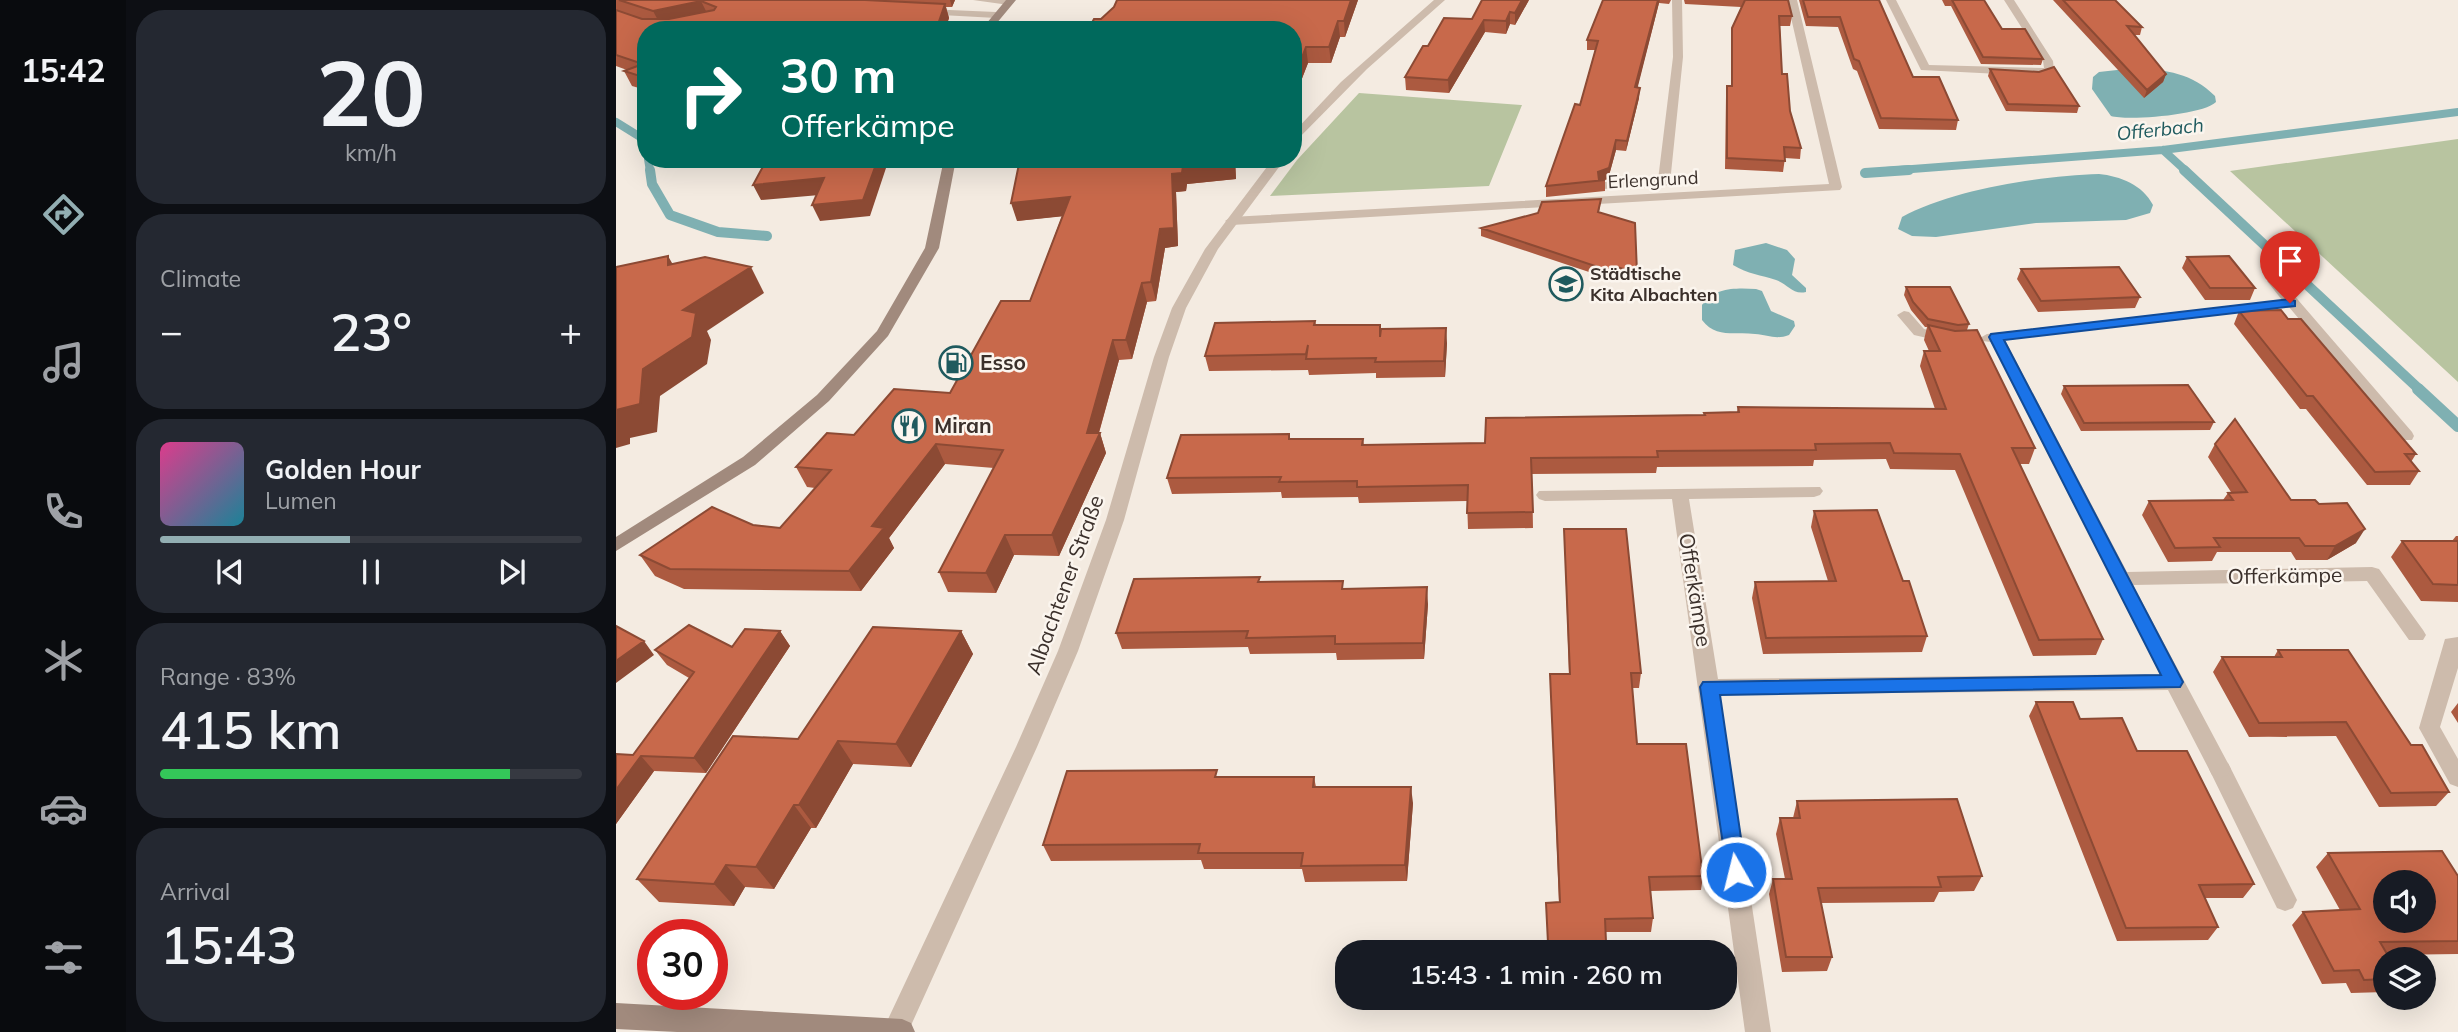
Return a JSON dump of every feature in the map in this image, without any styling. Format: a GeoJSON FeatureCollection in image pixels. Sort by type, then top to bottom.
{"type":"FeatureCollection","features":[{"type":"Feature","properties":{"kind":"main road"},"geometry":{"type":"LineString","coordinates":[[992,21],[1010,1]]}},
{"type":"Feature","properties":{"kind":"main road"},"geometry":{"type":"LineString","coordinates":[[616,545],[749,461],[823,398],[883,333],[932,248],[948,168]]}},
{"type":"Feature","properties":{"kind":"main road"},"geometry":{"type":"LineString","coordinates":[[616,1016],[902,1032]]}},
{"type":"Feature","properties":{"kind":"street"},"geometry":{"type":"LineString","coordinates":[[978,0],[1010,1]]}},
{"type":"Feature","properties":{"kind":"street"},"geometry":{"type":"LineString","coordinates":[[1302,131],[1372,56],[1440,0]]}},
{"type":"Feature","properties":{"kind":"street","name":"Erlengrund"},"geometry":{"type":"LineString","coordinates":[[1604,186],[1664,183],[1678,57],[1678,0]]}},
{"type":"Feature","properties":{"kind":"street","name":"Erlengrund"},"geometry":{"type":"LineString","coordinates":[[1231,220],[1836,187],[1792,0]]}},
{"type":"Feature","properties":{"kind":"street"},"geometry":{"type":"LineString","coordinates":[[1891,0],[1925,68],[1952,72],[2037,73],[2049,70],[2048,61],[2009,0]]}},
{"type":"Feature","properties":{"kind":"street"},"geometry":{"type":"LineString","coordinates":[[919,12],[996,15]]}},
{"type":"Feature","properties":{"kind":"street","name":"Albachtener Straße"},"geometry":{"type":"LineString","coordinates":[[895,1032],[992,824],[1068,651],[1107,542],[1179,306],[1231,220],[1272,168]]}},
{"type":"Feature","properties":{"kind":"street"},"geometry":{"type":"LineString","coordinates":[[2274,281],[2406,436]]}},
{"type":"Feature","properties":{"kind":"street"},"geometry":{"type":"LineString","coordinates":[[1904,315],[1919,332],[1933,338],[1956,340],[2290,303]]}},
{"type":"Feature","properties":{"kind":"street"},"geometry":{"type":"LineString","coordinates":[[1996,337],[2285,900]]}},
{"type":"Feature","properties":{"kind":"street"},"geometry":{"type":"LineString","coordinates":[[1545,495],[1814,491]]}},
{"type":"Feature","properties":{"kind":"street","name":"Offerkämpe"},"geometry":{"type":"LineString","coordinates":[[1680,494],[1758,1032]]}},
{"type":"Feature","properties":{"kind":"street","name":"Offerkämpe"},"geometry":{"type":"LineString","coordinates":[[2122,579],[2372,574],[2416,635]]}},
{"type":"Feature","properties":{"kind":"street"},"geometry":{"type":"LineString","coordinates":[[2458,643],[2452,644],[2450,662],[2429,728],[2458,778]]}},
{"type":"Feature","properties":{"kind":"street"},"geometry":{"type":"LineString","coordinates":[[1709,687],[2174,682]]}},
{"type":"Feature","properties":{"kind":"green space"},"geometry":{"type":"Polygon","coordinates":[[[1359,93],[1522,105],[1489,186],[1270,196],[1291,168],[1302,168],[1302,155],[1359,93]]]}},
{"type":"Feature","properties":{"kind":"green space"},"geometry":{"type":"Polygon","coordinates":[[[2458,139],[2458,382],[2230,171],[2458,139]]]}},
{"type":"Feature","properties":{"kind":"water"},"geometry":{"type":"Polygon","coordinates":[[[2135,68],[2168,72],[2188,78],[2206,88],[2215,96],[2216,102],[2208,107],[2165,116],[2111,116],[2092,89],[2093,77],[2099,72],[2135,68]]]}},
{"type":"Feature","properties":{"kind":"water"},"geometry":{"type":"Polygon","coordinates":[[[2099,174],[2123,179],[2137,187],[2153,205],[2150,213],[2126,220],[2036,223],[1936,237],[1912,236],[1898,229],[1902,217],[1923,207],[1971,192],[2024,181],[2099,174]]]}},
{"type":"Feature","properties":{"kind":"water"},"geometry":{"type":"Polygon","coordinates":[[[1766,243],[1787,250],[1795,259],[1792,275],[1806,288],[1806,292],[1794,291],[1776,280],[1733,265],[1735,250],[1766,243]]]}},
{"type":"Feature","properties":{"kind":"water"},"geometry":{"type":"Polygon","coordinates":[[[1734,289],[1762,291],[1771,311],[1794,321],[1795,326],[1789,335],[1776,337],[1720,332],[1702,320],[1702,305],[1713,295],[1734,289]]]}},
{"type":"Feature","properties":{"kind":"building"},"geometry":{"type":"Polygon","coordinates":[[[619,0],[865,0],[945,4],[939,21],[637,21],[637,62],[616,55],[616,10],[642,19],[669,19],[714,10],[716,7],[701,1],[653,11],[619,0]]]}},
{"type":"Feature","properties":{"kind":"building"},"geometry":{"type":"Polygon","coordinates":[[[1117,0],[1351,0],[1344,21],[1338,21],[1329,47],[1306,47],[1302,57],[1302,21],[1093,21],[1101,19],[1114,7],[1117,0]]]}},
{"type":"Feature","properties":{"kind":"building"},"geometry":{"type":"Polygon","coordinates":[[[1482,0],[1522,0],[1515,13],[1510,12],[1506,21],[1484,20],[1448,80],[1405,77],[1444,18],[1472,19],[1482,0]]]}},
{"type":"Feature","properties":{"kind":"building"},"geometry":{"type":"Polygon","coordinates":[[[1603,0],[1658,0],[1635,87],[1640,88],[1627,141],[1616,140],[1609,168],[1598,172],[1599,180],[1605,180],[1546,186],[1575,104],[1580,105],[1598,41],[1587,40],[1603,0]]]}},
{"type":"Feature","properties":{"kind":"building"},"geometry":{"type":"Polygon","coordinates":[[[1745,0],[1788,0],[1792,16],[1779,16],[1782,74],[1787,74],[1790,111],[1801,148],[1784,147],[1785,161],[1727,158],[1727,86],[1732,86],[1732,28],[1745,0]]]}},
{"type":"Feature","properties":{"kind":"building"},"geometry":{"type":"Polygon","coordinates":[[[1803,0],[1879,0],[1913,77],[1939,77],[1958,120],[1881,118],[1859,61],[1854,59],[1840,17],[1808,17],[1803,0]]]}},
{"type":"Feature","properties":{"kind":"building"},"geometry":{"type":"Polygon","coordinates":[[[1952,0],[1984,0],[2002,29],[2025,29],[2043,59],[1983,57],[1952,0]]]}},
{"type":"Feature","properties":{"kind":"building"},"geometry":{"type":"Polygon","coordinates":[[[2063,0],[2115,0],[2142,27],[2127,26],[2166,74],[2147,90],[2063,0]]]}},
{"type":"Feature","properties":{"kind":"building"},"geometry":{"type":"Polygon","coordinates":[[[637,66],[637,75],[624,71],[637,66]]]}},
{"type":"Feature","properties":{"kind":"building"},"geometry":{"type":"Polygon","coordinates":[[[2054,67],[2079,106],[2008,104],[1990,69],[2039,72],[2054,67]]]}},
{"type":"Feature","properties":{"kind":"building"},"geometry":{"type":"Polygon","coordinates":[[[762,168],[875,168],[863,200],[812,205],[824,178],[753,185],[762,168]]]}},
{"type":"Feature","properties":{"kind":"building"},"geometry":{"type":"Polygon","coordinates":[[[1018,168],[1183,168],[1182,173],[1172,174],[1174,228],[1160,229],[1151,282],[1142,283],[1126,340],[1113,340],[1087,433],[1100,433],[1052,535],[1005,535],[986,573],[939,572],[1003,450],[936,444],[872,526],[884,528],[849,571],[670,569],[640,555],[712,507],[753,525],[780,528],[831,470],[796,467],[827,433],[854,435],[894,389],[950,393],[1001,301],[1030,301],[1070,197],[1011,203],[1018,168]]]}},
{"type":"Feature","properties":{"kind":"building","name":"Städtische Kita Albachten"},"geometry":{"type":"Polygon","coordinates":[[[1601,199],[1598,212],[1635,223],[1637,273],[1617,267],[1607,270],[1481,228],[1538,213],[1542,202],[1601,199]]]}},
{"type":"Feature","properties":{"kind":"building"},"geometry":{"type":"Polygon","coordinates":[[[668,256],[668,265],[705,257],[751,267],[683,310],[696,313],[692,337],[643,369],[640,404],[616,410],[616,267],[668,256]]]}},
{"type":"Feature","properties":{"kind":"building"},"geometry":{"type":"Polygon","coordinates":[[[2229,256],[2255,288],[2210,288],[2187,257],[2229,256]]]}},
{"type":"Feature","properties":{"kind":"building"},"geometry":{"type":"Polygon","coordinates":[[[2119,267],[2140,297],[2041,301],[2021,269],[2119,267]]]}},
{"type":"Feature","properties":{"kind":"building"},"geometry":{"type":"Polygon","coordinates":[[[1906,287],[1950,287],[1969,324],[1958,325],[1928,319],[1913,302],[1906,287]]]}},
{"type":"Feature","properties":{"kind":"building"},"geometry":{"type":"Polygon","coordinates":[[[2281,310],[2288,319],[2301,319],[2416,454],[2405,454],[2419,471],[2375,472],[2313,396],[2307,396],[2239,311],[2281,310]]]}},
{"type":"Feature","properties":{"kind":"building"},"geometry":{"type":"Polygon","coordinates":[[[1315,321],[1314,325],[1380,325],[1380,337],[1381,329],[1446,328],[1444,361],[1306,359],[1308,345],[1306,354],[1205,356],[1215,323],[1315,321]]]}},
{"type":"Feature","properties":{"kind":"building"},"geometry":{"type":"Polygon","coordinates":[[[1928,325],[1955,331],[1977,330],[2035,448],[2012,448],[2103,639],[2039,640],[1960,454],[1894,453],[1890,443],[1815,444],[1816,450],[1657,451],[1658,457],[1531,458],[1533,512],[1467,513],[1468,485],[1357,487],[1357,481],[1279,482],[1281,477],[1167,478],[1181,435],[1289,434],[1289,439],[1363,439],[1362,445],[1485,443],[1486,418],[1705,415],[1704,413],[1739,412],[1738,407],[1946,409],[1924,351],[1940,351],[1928,325]]]}},
{"type":"Feature","properties":{"kind":"building"},"geometry":{"type":"Polygon","coordinates":[[[2188,385],[2214,422],[2084,423],[2064,386],[2188,385]]]}},
{"type":"Feature","properties":{"kind":"building"},"geometry":{"type":"Polygon","coordinates":[[[2235,419],[2291,500],[2315,500],[2319,504],[2347,503],[2365,529],[2335,546],[2305,546],[2299,538],[2214,538],[2220,547],[2175,548],[2149,501],[2233,500],[2228,493],[2247,492],[2215,444],[2235,419]]]}},
{"type":"Feature","properties":{"kind":"building"},"geometry":{"type":"Polygon","coordinates":[[[1877,510],[1903,581],[1909,581],[1927,636],[1766,638],[1755,582],[1836,581],[1814,511],[1877,510]]]}},
{"type":"Feature","properties":{"kind":"building"},"geometry":{"type":"Polygon","coordinates":[[[1564,529],[1626,529],[1641,673],[1631,673],[1637,744],[1686,744],[1703,876],[1649,877],[1653,918],[1605,919],[1606,940],[1548,940],[1546,903],[1560,902],[1550,674],[1570,674],[1564,529]]]}},
{"type":"Feature","properties":{"kind":"building"},"geometry":{"type":"Polygon","coordinates":[[[2402,541],[2458,541],[2458,585],[2433,584],[2402,541]]]}},
{"type":"Feature","properties":{"kind":"building"},"geometry":{"type":"Polygon","coordinates":[[[1260,577],[1258,582],[1343,581],[1342,589],[1427,587],[1423,643],[1335,644],[1335,636],[1246,638],[1248,631],[1116,633],[1134,579],[1260,577]]]}},
{"type":"Feature","properties":{"kind":"building"},"geometry":{"type":"Polygon","coordinates":[[[689,625],[732,647],[745,629],[780,631],[694,758],[641,756],[616,790],[616,754],[633,755],[694,672],[655,650],[689,625]]]}},
{"type":"Feature","properties":{"kind":"building"},"geometry":{"type":"Polygon","coordinates":[[[616,626],[644,641],[616,661],[616,626]]]}},
{"type":"Feature","properties":{"kind":"building"},"geometry":{"type":"Polygon","coordinates":[[[873,627],[961,631],[896,744],[838,741],[799,805],[794,805],[756,867],[726,865],[714,884],[637,879],[733,736],[798,739],[873,627]]]}},
{"type":"Feature","properties":{"kind":"building"},"geometry":{"type":"Polygon","coordinates":[[[2278,650],[2348,650],[2411,745],[2422,745],[2449,792],[2391,793],[2346,722],[2259,723],[2222,657],[2282,657],[2278,650]]]}},
{"type":"Feature","properties":{"kind":"building"},"geometry":{"type":"Polygon","coordinates":[[[2036,702],[2073,702],[2080,719],[2122,718],[2137,751],[2187,751],[2254,884],[2199,885],[2218,927],[2126,928],[2036,702]]]}},
{"type":"Feature","properties":{"kind":"building"},"geometry":{"type":"Polygon","coordinates":[[[1217,770],[1215,777],[1314,777],[1313,787],[1411,787],[1405,865],[1301,866],[1303,853],[1198,853],[1200,844],[1043,845],[1067,771],[1217,770]]]}},
{"type":"Feature","properties":{"kind":"building"},"geometry":{"type":"Polygon","coordinates":[[[1957,799],[1982,876],[1938,877],[1941,887],[1818,888],[1832,957],[1786,957],[1773,879],[1792,879],[1780,818],[1800,818],[1797,801],[1957,799]]]}},
{"type":"Feature","properties":{"kind":"building"},"geometry":{"type":"Polygon","coordinates":[[[2442,851],[2458,876],[2458,941],[2380,942],[2383,947],[2373,947],[2373,980],[2364,980],[2359,970],[2334,971],[2303,912],[2360,909],[2328,853],[2442,851]]]}},
{"type":"Feature","properties":{"kind":"waterway","name":"Offerbach"},"geometry":{"type":"LineString","coordinates":[[2163,150],[2458,112]]}},
{"type":"Feature","properties":{"kind":"waterway","name":"Offerbach"},"geometry":{"type":"LineString","coordinates":[[616,122],[637,135]]}},
{"type":"Feature","properties":{"kind":"waterway","name":"Offerbach"},"geometry":{"type":"LineString","coordinates":[[1886,171],[2163,150]]}},
{"type":"Feature","properties":{"kind":"waterway"},"geometry":{"type":"LineString","coordinates":[[2163,150],[2186,171]]}},
{"type":"Feature","properties":{"kind":"waterway","name":"Offerbach"},"geometry":{"type":"LineString","coordinates":[[650,170],[652,184],[670,215],[718,232],[767,236]]}},
{"type":"Feature","properties":{"kind":"waterway","name":"Offerbach"},"geometry":{"type":"LineString","coordinates":[[1865,173],[1909,170]]}},
{"type":"Feature","properties":{"kind":"waterway"},"geometry":{"type":"LineString","coordinates":[[2184,170],[2420,390]]}},
{"type":"Feature","properties":{"kind":"waterway"},"geometry":{"type":"LineString","coordinates":[[2418,389],[2458,426]]}},
{"type":"Feature","properties":{"kind":"place","name":"Städtische Kita Albachten"},"geometry":{"type":"Point","coordinates":[1566,284]}},
{"type":"Feature","properties":{"kind":"place","name":"Esso"},"geometry":{"type":"Point","coordinates":[956,363]}},
{"type":"Feature","properties":{"kind":"place","name":"Miran"},"geometry":{"type":"Point","coordinates":[909,426]}},
{"type":"Feature","properties":{"kind":"route"},"geometry":{"type":"LineString","coordinates":[[1736,872],[1709,687],[2174,682],[1996,337],[2290,303]]}}]}
